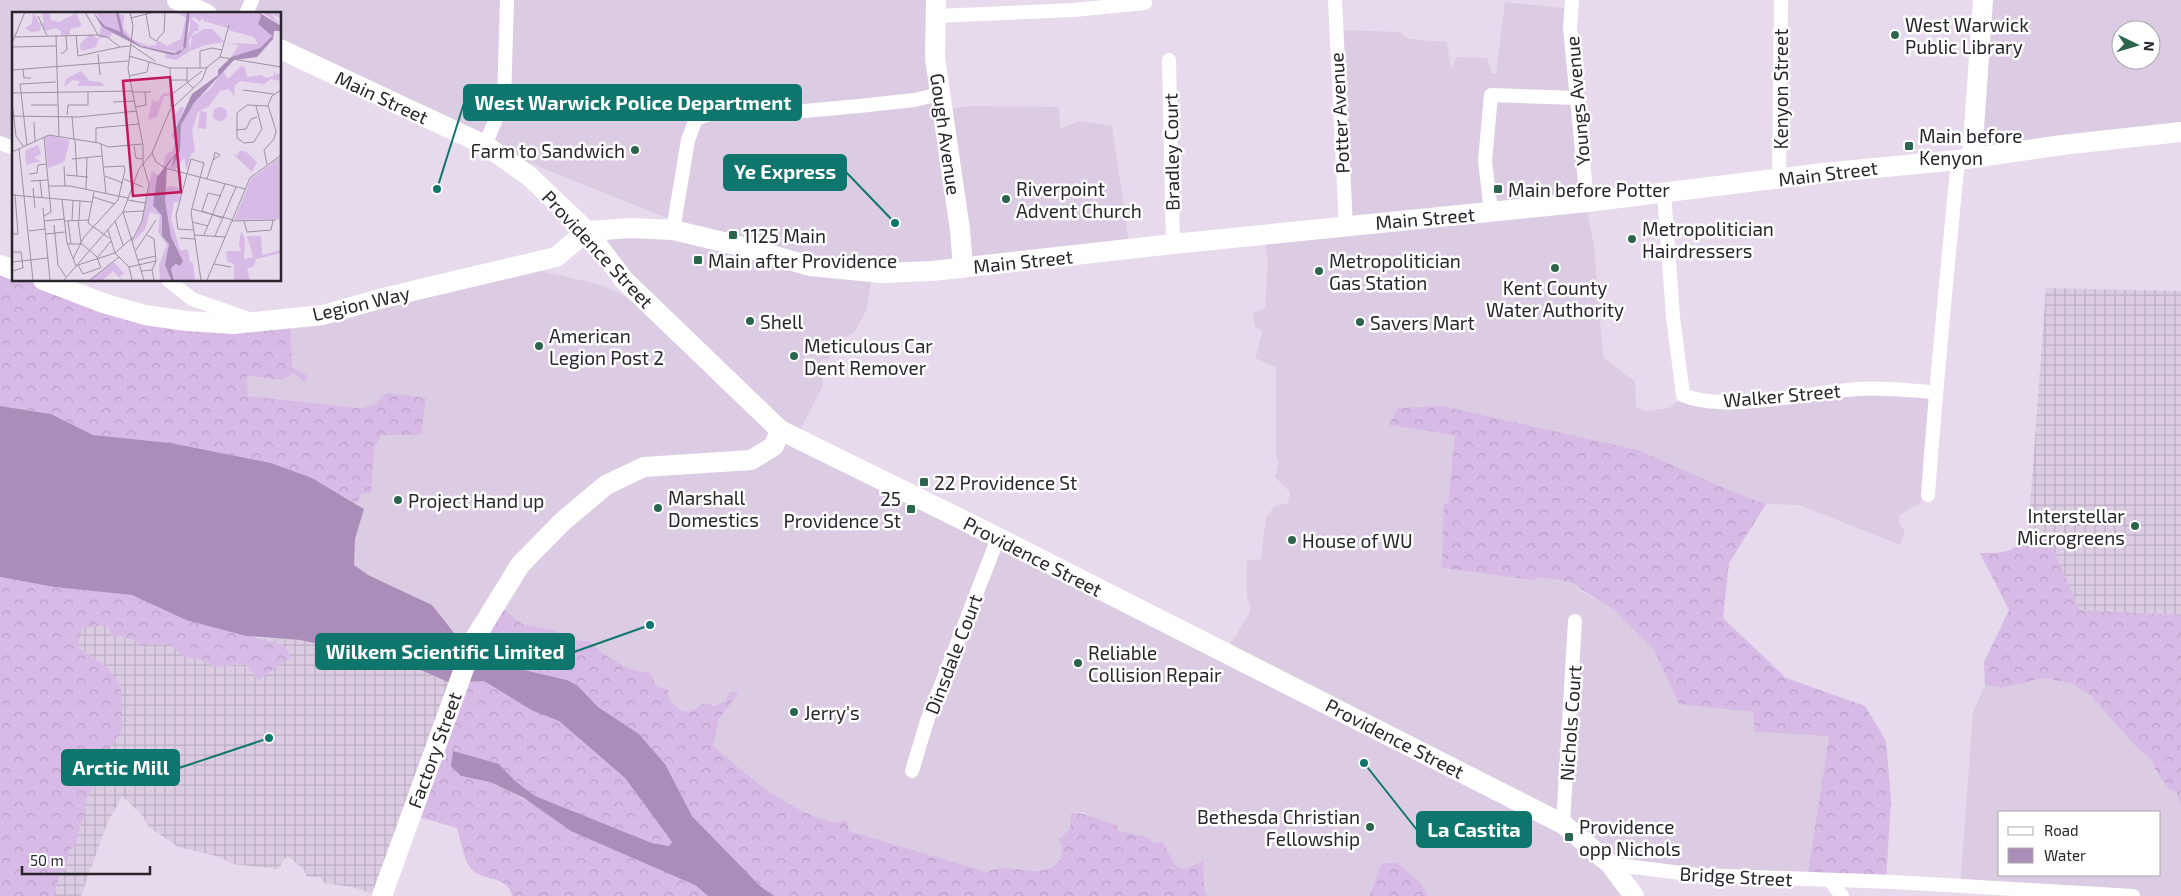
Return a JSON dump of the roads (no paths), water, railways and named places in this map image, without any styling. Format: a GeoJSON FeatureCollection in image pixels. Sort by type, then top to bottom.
{"type":"FeatureCollection","features":[{"type":"Feature","properties":{"kind":"main road"},"geometry":{"type":"LineString","coordinates":[[177,0],[203,12]]}},
{"type":"Feature","properties":{"kind":"main road"},"geometry":{"type":"LineString","coordinates":[[1965,158],[1983,0]]}},
{"type":"Feature","properties":{"kind":"main road","name":"Gough Avenue"},"geometry":{"type":"LineString","coordinates":[[936,8],[935,58],[960,230],[963,268]]}},
{"type":"Feature","properties":{"kind":"main road","name":"Main Street"},"geometry":{"type":"LineString","coordinates":[[281,50],[485,145]]}},
{"type":"Feature","properties":{"kind":"main road","name":"Main Street"},"geometry":{"type":"LineString","coordinates":[[673,230],[736,244],[810,266],[882,274],[1028,262],[1172,244],[1587,202],[2181,132]]}},
{"type":"Feature","properties":{"kind":"main road","name":"Providence Street"},"geometry":{"type":"LineString","coordinates":[[485,145],[529,176],[586,231],[624,280],[780,430],[1564,824],[1610,864],[1634,896]]}},
{"type":"Feature","properties":{"kind":"main road"},"geometry":{"type":"LineString","coordinates":[[586,231],[632,228],[673,230]]}},
{"type":"Feature","properties":{"kind":"main road","name":"Legion Way"},"geometry":{"type":"LineString","coordinates":[[46,281],[145,315],[196,322],[234,324],[323,316],[383,298],[556,257],[586,231]]}},
{"type":"Feature","properties":{"kind":"main road"},"geometry":{"type":"LineString","coordinates":[[0,265],[12,269]]}},
{"type":"Feature","properties":{"kind":"main road","name":"Factory Street"},"geometry":{"type":"LineString","coordinates":[[382,896],[475,638],[520,565],[562,522],[606,485],[644,467],[751,460],[774,446],[780,430]]}},
{"type":"Feature","properties":{"kind":"street"},"geometry":{"type":"LineString","coordinates":[[247,12],[252,0]]}},
{"type":"Feature","properties":{"kind":"street"},"geometry":{"type":"LineString","coordinates":[[485,145],[504,100],[507,67],[507,0]]}},
{"type":"Feature","properties":{"kind":"street","name":"Potter Avenue"},"geometry":{"type":"LineString","coordinates":[[1335,0],[1346,226]]}},
{"type":"Feature","properties":{"kind":"street","name":"Youngs Avenue"},"geometry":{"type":"LineString","coordinates":[[1572,0],[1570,28],[1587,202]]}},
{"type":"Feature","properties":{"kind":"street","name":"Kenyon Street"},"geometry":{"type":"LineString","coordinates":[[1779,179],[1781,0]]}},
{"type":"Feature","properties":{"kind":"street"},"geometry":{"type":"LineString","coordinates":[[936,8],[1074,10],[1145,3]]}},
{"type":"Feature","properties":{"kind":"street","name":"Bradley Court"},"geometry":{"type":"LineString","coordinates":[[1169,60],[1172,244]]}},
{"type":"Feature","properties":{"kind":"street"},"geometry":{"type":"LineString","coordinates":[[673,230],[688,140],[696,119],[710,114],[792,112],[859,106],[914,100],[940,94]]}},
{"type":"Feature","properties":{"kind":"street"},"geometry":{"type":"LineString","coordinates":[[1491,212],[1485,161],[1491,95],[1578,98]]}},
{"type":"Feature","properties":{"kind":"street"},"geometry":{"type":"LineString","coordinates":[[0,143],[12,147]]}},
{"type":"Feature","properties":{"kind":"street"},"geometry":{"type":"LineString","coordinates":[[1928,495],[1935,392],[1965,158]]}},
{"type":"Feature","properties":{"kind":"street","name":"Walker Street"},"geometry":{"type":"LineString","coordinates":[[1664,193],[1669,274],[1683,395],[1693,400],[1737,402],[1860,388],[1935,392]]}},
{"type":"Feature","properties":{"kind":"street"},"geometry":{"type":"LineString","coordinates":[[169,281],[192,299],[256,321]]}},
{"type":"Feature","properties":{"kind":"street","name":"Dinsdale Court"},"geometry":{"type":"LineString","coordinates":[[912,771],[927,721],[998,538]]}},
{"type":"Feature","properties":{"kind":"street","name":"Nichols Court"},"geometry":{"type":"LineString","coordinates":[[1564,824],[1575,621]]}},
{"type":"Feature","properties":{"kind":"street","name":"Bridge Street"},"geometry":{"type":"LineString","coordinates":[[1610,864],[1697,875],[1832,882],[1894,882],[2133,896]]}},
{"type":"Feature","properties":{"kind":"street"},"geometry":{"type":"LineString","coordinates":[[1832,882],[1842,896]]}},
{"type":"Feature","properties":{"kind":"water"},"geometry":{"type":"Polygon","coordinates":[[[0,406],[51,414],[93,435],[171,443],[271,463],[312,478],[364,509],[355,539],[354,565],[368,575],[432,605],[467,649],[498,664],[567,680],[577,685],[598,707],[639,734],[665,764],[692,816],[760,886],[774,896],[708,896],[695,885],[571,831],[524,798],[490,782],[461,776],[451,766],[453,751],[499,764],[515,781],[535,796],[652,843],[669,846],[672,842],[625,778],[559,721],[533,711],[484,681],[450,683],[403,662],[300,640],[246,636],[186,620],[132,595],[54,587],[0,577],[0,406]]]}},
{"type":"Feature","properties":{"kind":"place","name":"West Warwick Public Library"},"geometry":{"type":"Point","coordinates":[1895,35]}},
{"type":"Feature","properties":{"kind":"place","name":"Main before Kenyon"},"geometry":{"type":"Point","coordinates":[1909,146]}},
{"type":"Feature","properties":{"kind":"place","name":"Farm to Sandwich"},"geometry":{"type":"Point","coordinates":[635,150]}},
{"type":"Feature","properties":{"kind":"place","name":"West Warwick Police Department"},"geometry":{"type":"Point","coordinates":[437,189]}},
{"type":"Feature","properties":{"kind":"place","name":"Main before Potter"},"geometry":{"type":"Point","coordinates":[1498,189]}},
{"type":"Feature","properties":{"kind":"place","name":"Riverpoint Advent Church"},"geometry":{"type":"Point","coordinates":[1006,199]}},
{"type":"Feature","properties":{"kind":"place","name":"Ye Express"},"geometry":{"type":"Point","coordinates":[895,223]}},
{"type":"Feature","properties":{"kind":"place","name":"1125 Main"},"geometry":{"type":"Point","coordinates":[733,235]}},
{"type":"Feature","properties":{"kind":"place","name":"Metropolitician Hairdressers"},"geometry":{"type":"Point","coordinates":[1632,239]}},
{"type":"Feature","properties":{"kind":"place","name":"Main after Providence"},"geometry":{"type":"Point","coordinates":[698,260]}},
{"type":"Feature","properties":{"kind":"place","name":"Kent County Water Authority"},"geometry":{"type":"Point","coordinates":[1555,268]}},
{"type":"Feature","properties":{"kind":"place","name":"Metropolitician Gas Station"},"geometry":{"type":"Point","coordinates":[1319,271]}},
{"type":"Feature","properties":{"kind":"place","name":"Shell"},"geometry":{"type":"Point","coordinates":[750,321]}},
{"type":"Feature","properties":{"kind":"place","name":"Savers Mart"},"geometry":{"type":"Point","coordinates":[1360,322]}},
{"type":"Feature","properties":{"kind":"place","name":"American Legion Post 2"},"geometry":{"type":"Point","coordinates":[539,346]}},
{"type":"Feature","properties":{"kind":"place","name":"Meticulous Car Dent Remover"},"geometry":{"type":"Point","coordinates":[794,356]}},
{"type":"Feature","properties":{"kind":"place","name":"22 Providence St"},"geometry":{"type":"Point","coordinates":[924,482]}},
{"type":"Feature","properties":{"kind":"place","name":"Project Hand up"},"geometry":{"type":"Point","coordinates":[398,500]}},
{"type":"Feature","properties":{"kind":"place","name":"Marshall Domestics"},"geometry":{"type":"Point","coordinates":[658,508]}},
{"type":"Feature","properties":{"kind":"place","name":"25 Providence St"},"geometry":{"type":"Point","coordinates":[911,509]}},
{"type":"Feature","properties":{"kind":"place","name":"Interstellar Microgreens"},"geometry":{"type":"Point","coordinates":[2135,526]}},
{"type":"Feature","properties":{"kind":"place","name":"House of WU"},"geometry":{"type":"Point","coordinates":[1292,540]}},
{"type":"Feature","properties":{"kind":"place","name":"Wilkem Scientific Limited"},"geometry":{"type":"Point","coordinates":[650,625]}},
{"type":"Feature","properties":{"kind":"place","name":"Reliable Collision Repair"},"geometry":{"type":"Point","coordinates":[1078,663]}},
{"type":"Feature","properties":{"kind":"place","name":"Jerry's"},"geometry":{"type":"Point","coordinates":[794,712]}},
{"type":"Feature","properties":{"kind":"place","name":"Arctic Mill"},"geometry":{"type":"Point","coordinates":[269,738]}},
{"type":"Feature","properties":{"kind":"place","name":"La Castita"},"geometry":{"type":"Point","coordinates":[1364,763]}},
{"type":"Feature","properties":{"kind":"place","name":"Bethesda Christian Fellowship"},"geometry":{"type":"Point","coordinates":[1370,827]}},
{"type":"Feature","properties":{"kind":"place","name":"Providence opp Nichols"},"geometry":{"type":"Point","coordinates":[1569,837]}}]}
